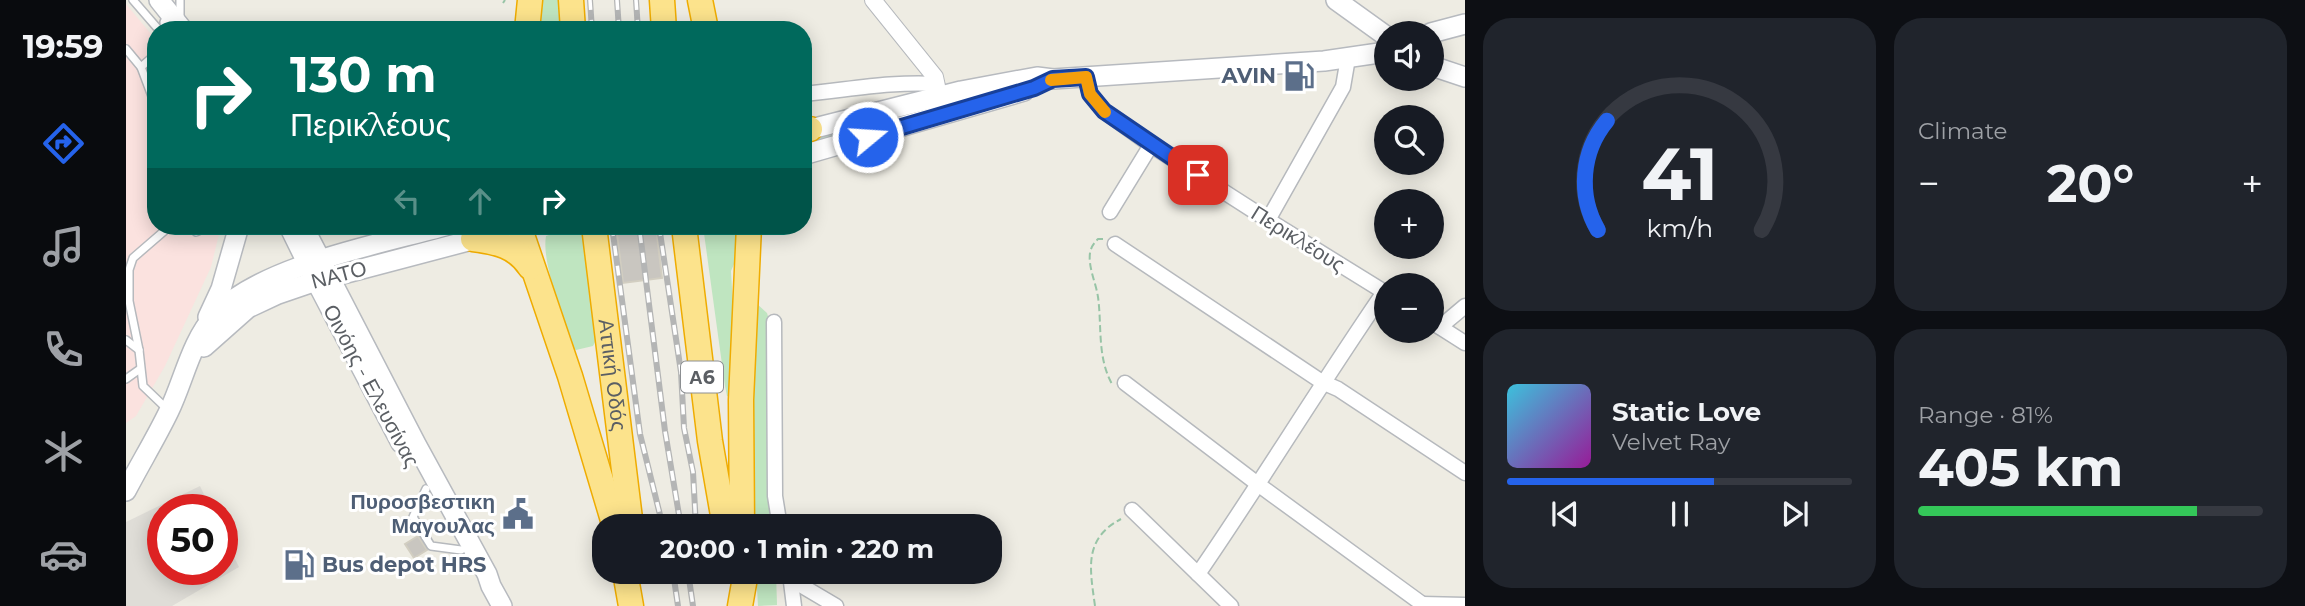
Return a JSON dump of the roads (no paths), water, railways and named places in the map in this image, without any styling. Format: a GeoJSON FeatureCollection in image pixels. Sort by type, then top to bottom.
{"type":"FeatureCollection","features":[{"type":"Feature","properties":{"kind":"highway"},"geometry":{"type":"LineString","coordinates":[[528,21],[530,0]]}},
{"type":"Feature","properties":{"kind":"highway"},"geometry":{"type":"LineString","coordinates":[[571,0],[572,21]]}},
{"type":"Feature","properties":{"kind":"highway"},"geometry":{"type":"LineString","coordinates":[[662,0],[663,21]]}},
{"type":"Feature","properties":{"kind":"highway"},"geometry":{"type":"LineString","coordinates":[[699,0],[704,21]]}},
{"type":"Feature","properties":{"kind":"highway"},"geometry":{"type":"LineString","coordinates":[[523,235],[533,272],[570,376],[611,514]]}},
{"type":"Feature","properties":{"kind":"highway","name":"Αττική Οδός"},"geometry":{"type":"LineString","coordinates":[[595,235],[629,514]]}},
{"type":"Feature","properties":{"kind":"highway","name":"Α6"},"geometry":{"type":"LineString","coordinates":[[685,235],[710,441],[723,514]]}},
{"type":"Feature","properties":{"kind":"highway"},"geometry":{"type":"LineString","coordinates":[[742,514],[742,347],[748,235]]}},
{"type":"Feature","properties":{"kind":"highway"},"geometry":{"type":"LineString","coordinates":[[473,239],[509,247],[525,259],[533,272]]}},
{"type":"Feature","properties":{"kind":"highway"},"geometry":{"type":"LineString","coordinates":[[627,584],[631,606]]}},
{"type":"Feature","properties":{"kind":"highway"},"geometry":{"type":"LineString","coordinates":[[638,584],[641,606]]}},
{"type":"Feature","properties":{"kind":"highway"},"geometry":{"type":"LineString","coordinates":[[735,584],[739,606]]}},
{"type":"Feature","properties":{"kind":"highway"},"geometry":{"type":"LineString","coordinates":[[739,606],[744,584]]}},
{"type":"Feature","properties":{"kind":"main road"},"geometry":{"type":"LineString","coordinates":[[1336,0],[1374,27]]}},
{"type":"Feature","properties":{"kind":"main road"},"geometry":{"type":"LineString","coordinates":[[1444,30],[1465,24]]}},
{"type":"Feature","properties":{"kind":"main road"},"geometry":{"type":"LineString","coordinates":[[1444,40],[1465,34]]}},
{"type":"Feature","properties":{"kind":"main road"},"geometry":{"type":"LineString","coordinates":[[812,128],[938,90],[1037,78],[1324,61],[1374,54]]}},
{"type":"Feature","properties":{"kind":"main road"},"geometry":{"type":"LineString","coordinates":[[1444,70],[1465,77]]}},
{"type":"Feature","properties":{"kind":"main road"},"geometry":{"type":"LineString","coordinates":[[812,152],[1034,88],[1053,79]]}},
{"type":"Feature","properties":{"kind":"main road"},"geometry":{"type":"LineString","coordinates":[[200,337],[221,289],[236,235]]}},
{"type":"Feature","properties":{"kind":"main road"},"geometry":{"type":"LineString","coordinates":[[295,235],[318,271]]}},
{"type":"Feature","properties":{"kind":"main road"},"geometry":{"type":"LineString","coordinates":[[306,235],[318,271]]}},
{"type":"Feature","properties":{"kind":"main road","name":"ΝΑΤΟ"},"geometry":{"type":"LineString","coordinates":[[184,377],[199,352],[248,307],[278,294],[318,271],[420,235]]}},
{"type":"Feature","properties":{"kind":"main road","name":"ΝΑΤΟ"},"geometry":{"type":"LineString","coordinates":[[126,491],[169,411],[200,337],[215,315],[241,295],[283,272],[363,269],[488,235]]}},
{"type":"Feature","properties":{"kind":"main road"},"geometry":{"type":"LineString","coordinates":[[344,307],[343,293],[346,285],[363,269]]}},
{"type":"Feature","properties":{"kind":"main road","name":"Οινόης - Ελευσίνας"},"geometry":{"type":"LineString","coordinates":[[318,271],[344,307],[499,601]]}},
{"type":"Feature","properties":{"kind":"main road","name":"Οινόης - Ελευσίνας"},"geometry":{"type":"LineString","coordinates":[[318,271],[426,489],[478,578],[499,601]]}},
{"type":"Feature","properties":{"kind":"street"},"geometry":{"type":"LineString","coordinates":[[812,93],[906,82],[938,90],[935,77],[873,0]]}},
{"type":"Feature","properties":{"kind":"street"},"geometry":{"type":"LineString","coordinates":[[1268,220],[1343,87],[1348,58]]}},
{"type":"Feature","properties":{"kind":"street","name":"Περικλέους"},"geometry":{"type":"LineString","coordinates":[[1086,77],[1095,102],[1151,145],[1374,286]]}},
{"type":"Feature","properties":{"kind":"street"},"geometry":{"type":"LineString","coordinates":[[1110,212],[1151,145]]}},
{"type":"Feature","properties":{"kind":"street"},"geometry":{"type":"LineString","coordinates":[[1115,244],[1322,382],[1338,388],[1465,473]]}},
{"type":"Feature","properties":{"kind":"street"},"geometry":{"type":"LineString","coordinates":[[1444,320],[1465,306]]}},
{"type":"Feature","properties":{"kind":"street"},"geometry":{"type":"LineString","coordinates":[[1198,574],[1259,485],[1322,382],[1374,309]]}},
{"type":"Feature","properties":{"kind":"street"},"geometry":{"type":"LineString","coordinates":[[774,322],[775,496],[778,514]]}},
{"type":"Feature","properties":{"kind":"street"},"geometry":{"type":"LineString","coordinates":[[1444,330],[1465,343]]}},
{"type":"Feature","properties":{"kind":"street"},"geometry":{"type":"LineString","coordinates":[[1125,383],[1424,605],[1465,605]]}},
{"type":"Feature","properties":{"kind":"street"},"geometry":{"type":"LineString","coordinates":[[1132,510],[1231,606]]}},
{"type":"Feature","properties":{"kind":"street"},"geometry":{"type":"LineString","coordinates":[[792,584],[794,606]]}},
{"type":"Feature","properties":{"kind":"street"},"geometry":{"type":"LineString","coordinates":[[803,584],[836,606]]}},
{"type":"Feature","properties":{"kind":"street"},"geometry":{"type":"LineString","coordinates":[[1224,606],[1231,606]]}},
{"type":"Feature","properties":{"kind":"lane"},"geometry":{"type":"LineString","coordinates":[[133,0],[151,21]]}},
{"type":"Feature","properties":{"kind":"lane"},"geometry":{"type":"LineString","coordinates":[[126,49],[141,67],[147,83]]}},
{"type":"Feature","properties":{"kind":"lane"},"geometry":{"type":"LineString","coordinates":[[141,67],[147,62]]}},
{"type":"Feature","properties":{"kind":"lane"},"geometry":{"type":"LineString","coordinates":[[160,235],[133,258],[127,269],[128,289],[143,386],[169,411]]}},
{"type":"Feature","properties":{"kind":"lane"},"geometry":{"type":"LineString","coordinates":[[126,340],[139,350]]}},
{"type":"Feature","properties":{"kind":"lane"},"geometry":{"type":"LineString","coordinates":[[128,376],[140,369]]}},
{"type":"Feature","properties":{"kind":"railway"},"geometry":{"type":"LineString","coordinates":[[590,0],[591,21]]}},
{"type":"Feature","properties":{"kind":"railway"},"geometry":{"type":"LineString","coordinates":[[617,0],[618,21]]}},
{"type":"Feature","properties":{"kind":"railway"},"geometry":{"type":"LineString","coordinates":[[636,0],[637,21]]}},
{"type":"Feature","properties":{"kind":"railway"},"geometry":{"type":"LineString","coordinates":[[613,235],[640,434],[660,514]]}},
{"type":"Feature","properties":{"kind":"railway"},"geometry":{"type":"LineString","coordinates":[[640,235],[665,431],[679,514]]}},
{"type":"Feature","properties":{"kind":"railway"},"geometry":{"type":"LineString","coordinates":[[660,235],[681,372],[684,428],[693,472],[695,514]]}},
{"type":"Feature","properties":{"kind":"railway"},"geometry":{"type":"LineString","coordinates":[[675,584],[678,606]]}},
{"type":"Feature","properties":{"kind":"railway"},"geometry":{"type":"LineString","coordinates":[[690,584],[693,606]]}},
{"type":"Feature","properties":{"kind":"place","name":"AVIN"},"geometry":{"type":"Point","coordinates":[1299,76]}},
{"type":"Feature","properties":{"kind":"place","name":"Πυροσβεστικη Μαγουλας"},"geometry":{"type":"Point","coordinates":[518,514]}},
{"type":"Feature","properties":{"kind":"place","name":"Bus depot HRS"},"geometry":{"type":"Point","coordinates":[299,565]}}]}
